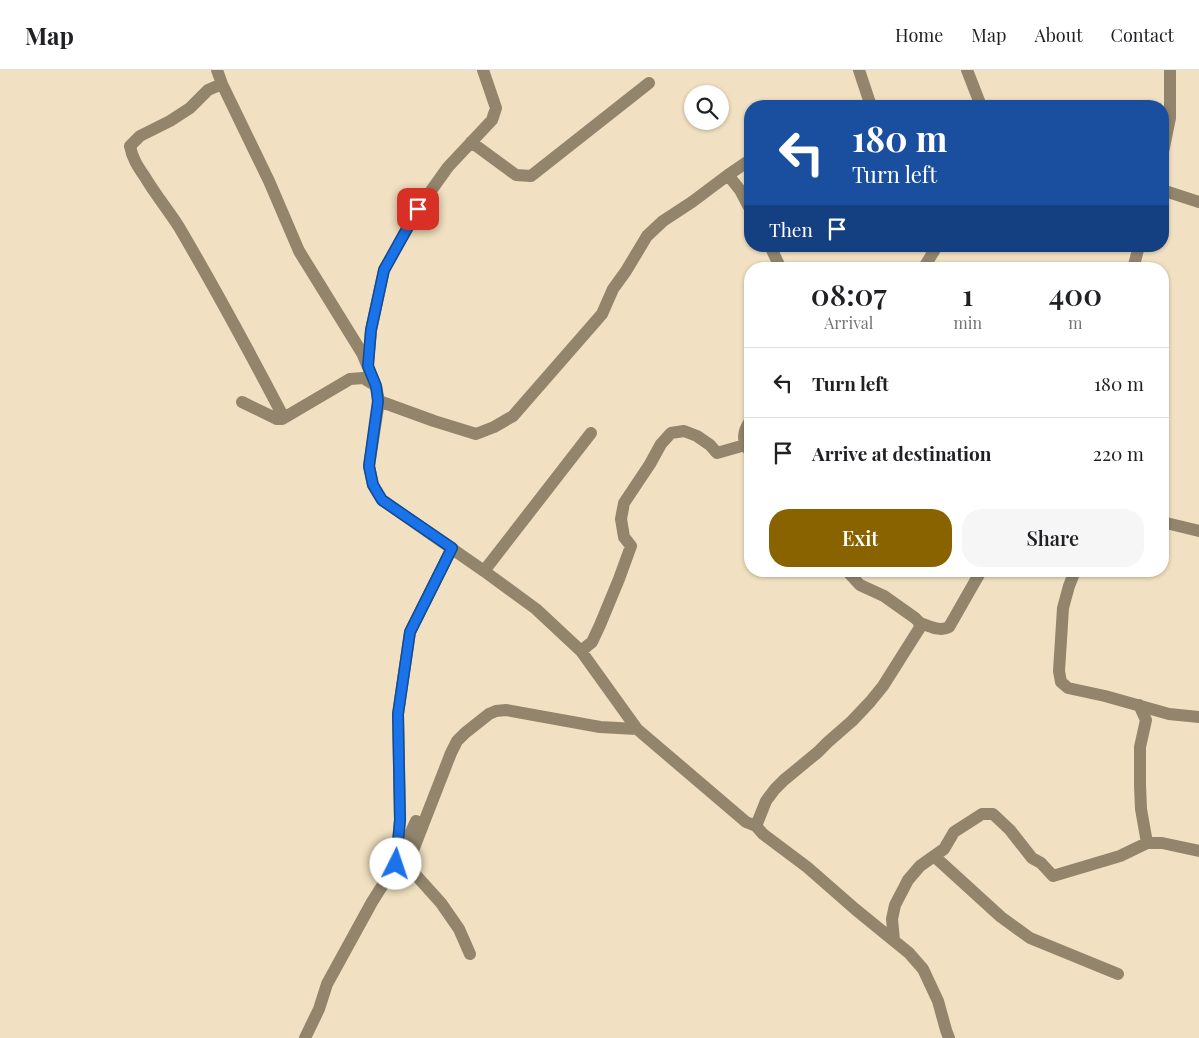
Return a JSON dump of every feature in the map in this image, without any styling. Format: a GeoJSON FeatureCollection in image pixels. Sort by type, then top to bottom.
{"type":"FeatureCollection","features":[{"type":"Feature","properties":{"kind":"street"},"geometry":{"type":"LineString","coordinates":[[217,70],[269,181],[299,251],[362,353],[376,386],[378,401],[369,466],[373,485],[382,500],[536,609],[581,651],[637,729],[746,822],[756,826],[763,834],[807,867],[854,909],[909,952],[923,969],[938,1001],[949,1038]]}},
{"type":"Feature","properties":{"kind":"street"},"geometry":{"type":"LineString","coordinates":[[368,366],[371,330],[384,270],[418,209],[448,167],[492,120],[496,108],[484,70]]}},
{"type":"Feature","properties":{"kind":"street"},"geometry":{"type":"LineString","coordinates":[[859,70],[869,100]]}},
{"type":"Feature","properties":{"kind":"street"},"geometry":{"type":"LineString","coordinates":[[967,70],[979,100]]}},
{"type":"Feature","properties":{"kind":"street"},"geometry":{"type":"LineString","coordinates":[[1169,123],[1170,70]]}},
{"type":"Feature","properties":{"kind":"street"},"geometry":{"type":"LineString","coordinates":[[472,142],[516,175],[531,176],[648,83]]}},
{"type":"Feature","properties":{"kind":"street"},"geometry":{"type":"LineString","coordinates":[[222,84],[208,90],[190,108],[170,121],[140,136],[130,146],[132,156],[205,272],[284,418]]}},
{"type":"Feature","properties":{"kind":"street"},"geometry":{"type":"LineString","coordinates":[[378,401],[476,434],[494,427],[513,416],[602,314],[613,289],[647,236],[663,221],[744,164]]}},
{"type":"Feature","properties":{"kind":"street"},"geometry":{"type":"LineString","coordinates":[[728,175],[744,198]]}},
{"type":"Feature","properties":{"kind":"street"},"geometry":{"type":"LineString","coordinates":[[1169,192],[1199,202]]}},
{"type":"Feature","properties":{"kind":"street"},"geometry":{"type":"LineString","coordinates":[[242,402],[277,419],[282,419],[350,379],[363,378],[376,386]]}},
{"type":"Feature","properties":{"kind":"street"},"geometry":{"type":"LineString","coordinates":[[581,651],[592,642],[619,580],[631,546],[624,537],[621,519],[624,503],[661,444],[671,433],[684,431],[697,436],[710,445],[717,453],[744,448]]}},
{"type":"Feature","properties":{"kind":"street"},"geometry":{"type":"LineString","coordinates":[[484,571],[591,433]]}},
{"type":"Feature","properties":{"kind":"street"},"geometry":{"type":"LineString","coordinates":[[1169,524],[1199,531]]}},
{"type":"Feature","properties":{"kind":"street"},"geometry":{"type":"LineString","coordinates":[[396,864],[400,820],[398,714],[410,632],[452,548]]}},
{"type":"Feature","properties":{"kind":"street"},"geometry":{"type":"LineString","coordinates":[[853,577],[860,585],[884,596],[920,623],[941,630],[949,627],[977,577]]}},
{"type":"Feature","properties":{"kind":"street"},"geometry":{"type":"LineString","coordinates":[[1072,577],[1063,608],[1059,671],[1061,682],[1068,688],[1162,712],[1199,717]]}},
{"type":"Feature","properties":{"kind":"street"},"geometry":{"type":"LineString","coordinates":[[756,826],[766,801],[775,789],[852,721],[883,686],[919,630],[920,623]]}},
{"type":"Feature","properties":{"kind":"street"},"geometry":{"type":"LineString","coordinates":[[1139,705],[1146,720],[1140,747],[1140,785],[1141,809],[1147,843]]}},
{"type":"Feature","properties":{"kind":"street"},"geometry":{"type":"LineString","coordinates":[[470,954],[459,928],[441,903],[411,868],[412,853],[444,769],[458,741],[464,733],[488,714],[506,710],[600,727],[637,729]]}},
{"type":"Feature","properties":{"kind":"street"},"geometry":{"type":"LineString","coordinates":[[1146,720],[1162,712]]}},
{"type":"Feature","properties":{"kind":"street"},"geometry":{"type":"LineString","coordinates":[[304,1038],[319,1009],[327,984],[372,902],[396,864],[427,794],[444,769]]}},
{"type":"Feature","properties":{"kind":"street"},"geometry":{"type":"LineString","coordinates":[[894,940],[892,919],[896,905],[908,880],[920,866],[944,849],[954,832],[982,814],[993,814],[1010,830],[1032,858],[1053,876],[1120,856],[1147,843],[1162,843],[1199,851]]}},
{"type":"Feature","properties":{"kind":"street"},"geometry":{"type":"LineString","coordinates":[[934,856],[1001,917],[1030,938],[1118,974]]}},
{"type":"Feature","properties":{"kind":"route"},"geometry":{"type":"LineString","coordinates":[[396,864],[400,820],[397,746],[398,714],[410,632],[452,548],[382,500],[373,485],[369,466],[378,401],[376,386],[368,366],[371,330],[384,270],[418,209]]}}]}
